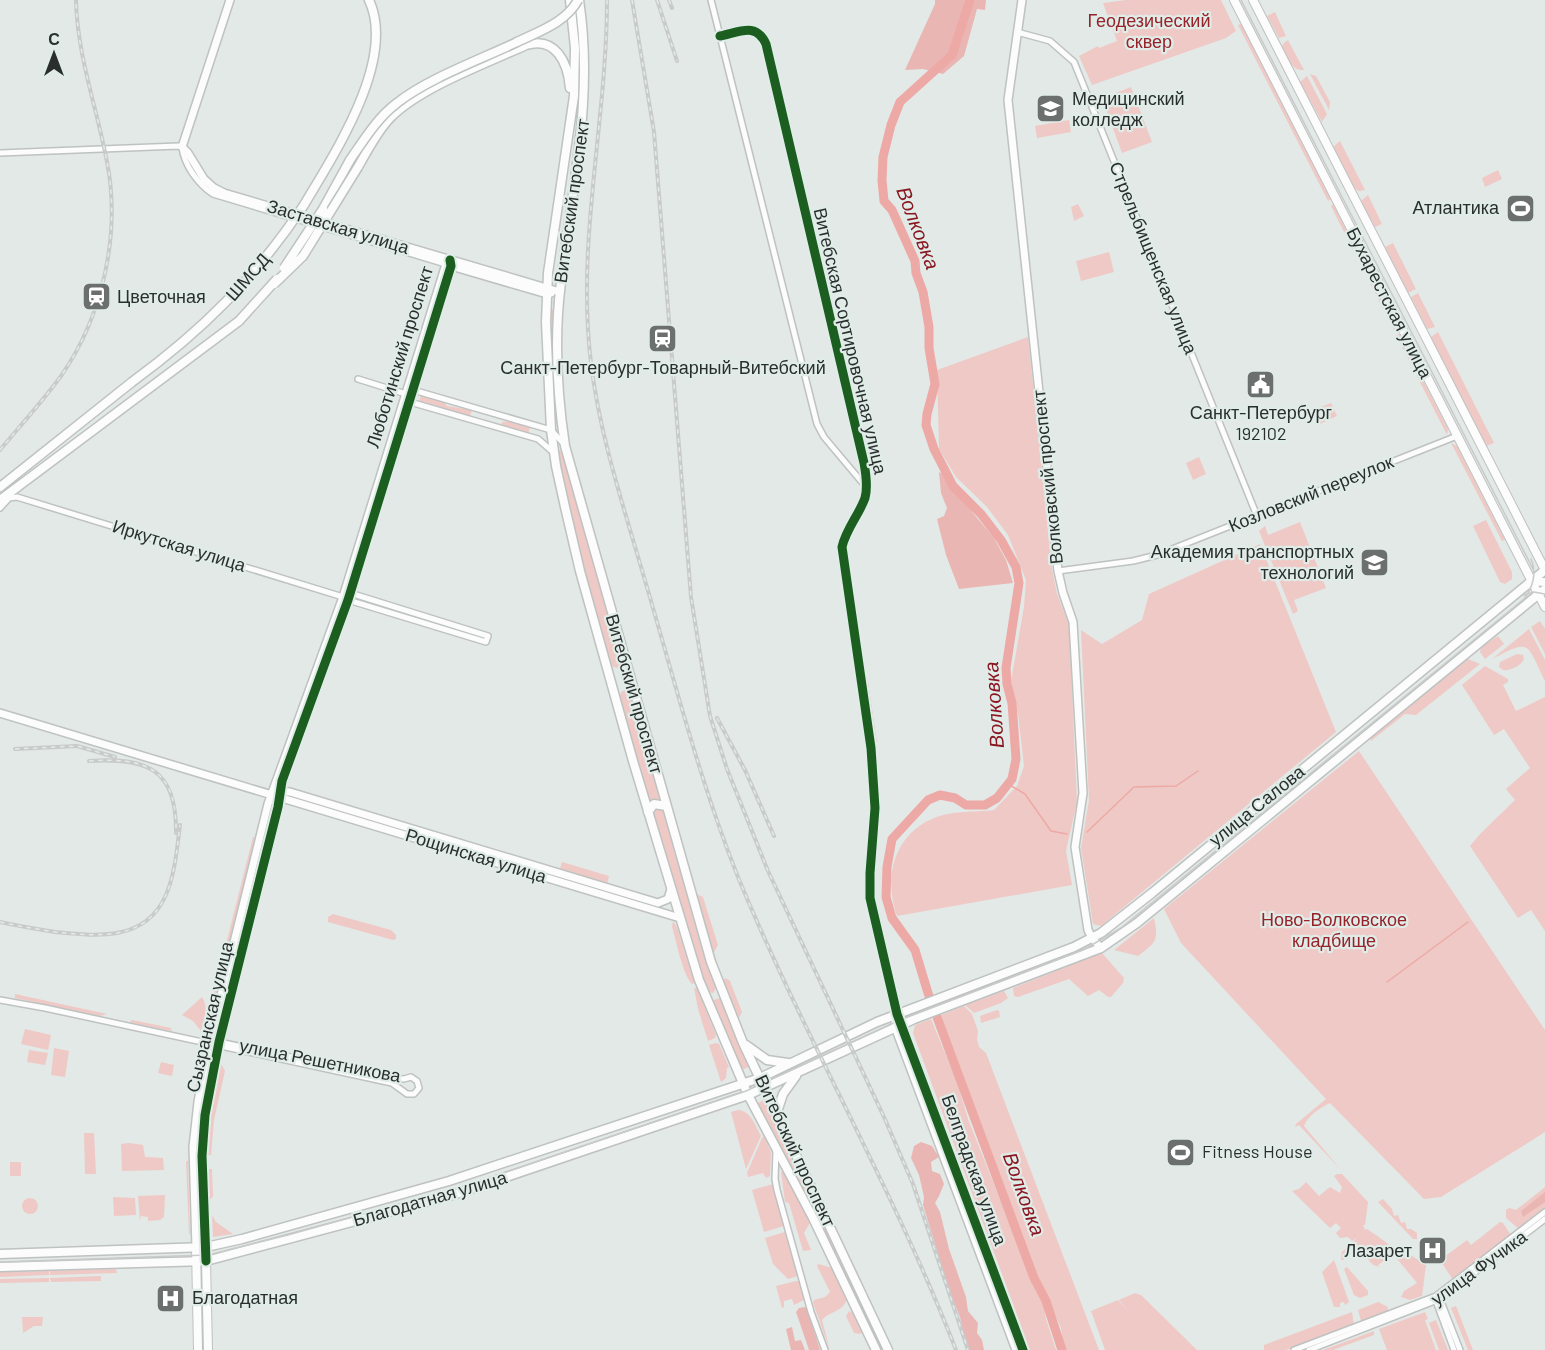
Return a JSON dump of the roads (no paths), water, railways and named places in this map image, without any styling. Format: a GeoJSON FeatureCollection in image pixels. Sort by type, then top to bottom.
{"type":"FeatureCollection","features":[{"type":"Feature","properties":{"kind":"main road","name":"ШМСД"},"geometry":{"type":"LineString","coordinates":[[0,487],[199,329],[244,283],[290,226],[331,160],[359,101],[374,59],[377,36],[373,9],[369,0]]}},
{"type":"Feature","properties":{"kind":"main road","name":"Витебский проспект"},"geometry":{"type":"LineString","coordinates":[[570,0],[575,56],[572,115],[552,243],[547,291],[546,337],[549,417],[553,452],[580,571],[648,812],[705,995],[748,1095],[834,1261],[876,1350]]}},
{"type":"Feature","properties":{"kind":"main road","name":"ШМСД"},"geometry":{"type":"LineString","coordinates":[[0,500],[239,321],[274,284],[323,209],[350,160],[369,132],[397,103],[435,81],[551,25],[569,13],[579,0]]}},
{"type":"Feature","properties":{"kind":"main road","name":"Витебский проспект"},"geometry":{"type":"LineString","coordinates":[[579,0],[584,52],[583,119],[560,292],[558,333],[561,417],[566,447],[711,962],[743,1043],[888,1350]]}},
{"type":"Feature","properties":{"kind":"main road","name":"Бухарестская улица"},"geometry":{"type":"LineString","coordinates":[[1234,0],[1532,581],[1542,591],[1545,607]]}},
{"type":"Feature","properties":{"kind":"main road","name":"Бухарестская улица"},"geometry":{"type":"LineString","coordinates":[[1253,0],[1545,570]]}},
{"type":"Feature","properties":{"kind":"main road"},"geometry":{"type":"LineString","coordinates":[[274,284],[303,256],[383,126],[414,99],[531,43],[542,43],[552,47],[564,60],[569,80],[572,115]]}},
{"type":"Feature","properties":{"kind":"main road"},"geometry":{"type":"LineString","coordinates":[[1435,392],[1449,385]]}},
{"type":"Feature","properties":{"kind":"main road"},"geometry":{"type":"LineString","coordinates":[[549,417],[556,420],[561,417]]}},
{"type":"Feature","properties":{"kind":"main road","name":"улица Салова"},"geometry":{"type":"LineString","coordinates":[[943,1002],[1092,938],[1152,893],[1545,570]]}},
{"type":"Feature","properties":{"kind":"main road"},"geometry":{"type":"LineString","coordinates":[[1532,581],[1545,582]]}},
{"type":"Feature","properties":{"kind":"main road","name":"улица Салова"},"geometry":{"type":"LineString","coordinates":[[943,1002],[1101,948],[1137,923],[1542,591]]}},
{"type":"Feature","properties":{"kind":"main road"},"geometry":{"type":"LineString","coordinates":[[608,669],[619,670],[626,665]]}},
{"type":"Feature","properties":{"kind":"main road"},"geometry":{"type":"LineString","coordinates":[[615,694],[623,687],[633,689]]}},
{"type":"Feature","properties":{"kind":"main road"},"geometry":{"type":"LineString","coordinates":[[648,812],[654,804],[666,806]]}},
{"type":"Feature","properties":{"kind":"main road"},"geometry":{"type":"LineString","coordinates":[[705,995],[717,996],[721,988]]}},
{"type":"Feature","properties":{"kind":"main road"},"geometry":{"type":"LineString","coordinates":[[898,1026],[924,1010],[943,1002]]}},
{"type":"Feature","properties":{"kind":"main road"},"geometry":{"type":"LineString","coordinates":[[897,1014],[924,1010]]}},
{"type":"Feature","properties":{"kind":"main road","name":"Благодатная улица"},"geometry":{"type":"LineString","coordinates":[[0,1254],[196,1248],[242,1239],[449,1181],[743,1084],[897,1014]]}},
{"type":"Feature","properties":{"kind":"main road","name":"Благодатная улица"},"geometry":{"type":"LineString","coordinates":[[0,1267],[206,1261],[453,1195],[748,1095],[898,1026]]}},
{"type":"Feature","properties":{"kind":"main road"},"geometry":{"type":"LineString","coordinates":[[743,1043],[767,1060],[791,1063]]}},
{"type":"Feature","properties":{"kind":"main road"},"geometry":{"type":"LineString","coordinates":[[777,1112],[783,1094],[798,1073]]}},
{"type":"Feature","properties":{"kind":"main road","name":"Сызранская улица"},"geometry":{"type":"LineString","coordinates":[[196,1248],[198,1350]]}},
{"type":"Feature","properties":{"kind":"main road"},"geometry":{"type":"LineString","coordinates":[[834,1261],[838,1256],[844,1256]]}},
{"type":"Feature","properties":{"kind":"main road"},"geometry":{"type":"LineString","coordinates":[[206,1261],[208,1350]]}},
{"type":"Feature","properties":{"kind":"street"},"geometry":{"type":"LineString","coordinates":[[0,153],[101,150],[142,146],[182,147],[230,0]]}},
{"type":"Feature","properties":{"kind":"street","name":"Витебская Сортировочная улица"},"geometry":{"type":"LineString","coordinates":[[711,0],[817,424],[824,436],[866,487]]}},
{"type":"Feature","properties":{"kind":"street","name":"Волковский проспект"},"geometry":{"type":"LineString","coordinates":[[1022,0],[1008,100],[1058,571],[1073,622],[1083,793],[1075,847],[1088,930],[1101,948]]}},
{"type":"Feature","properties":{"kind":"street","name":"Витебская Сортировочная улица"},"geometry":{"type":"LineString","coordinates":[[720,36],[753,30],[760,34],[766,44],[862,454],[866,487],[864,500],[843,540],[842,555],[872,748],[875,808],[870,898],[897,1014]]}},
{"type":"Feature","properties":{"kind":"street","name":"Стрельбищенская улица"},"geometry":{"type":"LineString","coordinates":[[1017,32],[1050,41],[1074,62],[1257,516]]}},
{"type":"Feature","properties":{"kind":"street","name":"Заставская улица"},"geometry":{"type":"LineString","coordinates":[[182,147],[204,179],[218,191],[449,263],[547,291],[560,292]]}},
{"type":"Feature","properties":{"kind":"street","name":"Люботинский проспект"},"geometry":{"type":"LineString","coordinates":[[271,795],[347,597],[449,263]]}},
{"type":"Feature","properties":{"kind":"street"},"geometry":{"type":"LineString","coordinates":[[358,379],[550,430],[566,447]]}},
{"type":"Feature","properties":{"kind":"street","name":"Люботинский проспект"},"geometry":{"type":"LineString","coordinates":[[281,794],[283,778],[347,597],[410,402],[410,392]]}},
{"type":"Feature","properties":{"kind":"street"},"geometry":{"type":"LineString","coordinates":[[410,402],[538,439],[553,452]]}},
{"type":"Feature","properties":{"kind":"street","name":"Козловский переулок"},"geometry":{"type":"LineString","coordinates":[[1058,571],[1148,557],[1257,516],[1457,435]]}},
{"type":"Feature","properties":{"kind":"street","name":"Иркутская улица"},"geometry":{"type":"LineString","coordinates":[[0,508],[7,500],[14,497],[347,597],[486,642],[488,636],[347,597]]}},
{"type":"Feature","properties":{"kind":"street","name":"Рощинская улица"},"geometry":{"type":"LineString","coordinates":[[0,712],[271,795],[281,794],[658,903],[668,899],[671,889]]}},
{"type":"Feature","properties":{"kind":"street","name":"Рощинская улица"},"geometry":{"type":"LineString","coordinates":[[281,794],[680,918]]}},
{"type":"Feature","properties":{"kind":"street","name":"Сызранская улица"},"geometry":{"type":"LineString","coordinates":[[206,1261],[202,1148],[209,1094],[219,1044],[281,794]]}},
{"type":"Feature","properties":{"kind":"street","name":"Сызранская улица"},"geometry":{"type":"LineString","coordinates":[[196,1248],[193,1148],[200,1092],[209,1044],[271,795]]}},
{"type":"Feature","properties":{"kind":"street","name":"улица Решетникова"},"geometry":{"type":"LineString","coordinates":[[0,1002],[209,1044],[219,1044],[392,1078],[411,1077],[417,1081],[418,1088],[414,1094],[407,1094],[392,1083],[219,1044]]}},
{"type":"Feature","properties":{"kind":"street","name":"Белградская улица"},"geometry":{"type":"LineString","coordinates":[[897,1014],[898,1026],[1016,1350]]}},
{"type":"Feature","properties":{"kind":"street","name":"Белградская улица"},"geometry":{"type":"LineString","coordinates":[[898,1026],[1023,1350]]}},
{"type":"Feature","properties":{"kind":"street"},"geometry":{"type":"LineString","coordinates":[[200,1092],[209,1094]]}},
{"type":"Feature","properties":{"kind":"street","name":"Витебский проспект"},"geometry":{"type":"LineString","coordinates":[[777,1149],[775,1179],[777,1190],[811,1312],[825,1350]]}},
{"type":"Feature","properties":{"kind":"street","name":"улица Фучика"},"geometry":{"type":"LineString","coordinates":[[1294,1350],[1437,1299],[1545,1212]]}},
{"type":"Feature","properties":{"kind":"street","name":"улица Фучика"},"geometry":{"type":"LineString","coordinates":[[1310,1350],[1437,1299],[1545,1219]]}},
{"type":"Feature","properties":{"kind":"street"},"geometry":{"type":"LineString","coordinates":[[1437,1299],[1454,1350]]}},
{"type":"Feature","properties":{"kind":"street"},"geometry":{"type":"LineString","coordinates":[[1437,1299],[1460,1350]]}},
{"type":"Feature","properties":{"kind":"waterway","name":"Волковка"},"geometry":{"type":"LineString","coordinates":[[970,0],[952,55],[900,102],[891,125],[883,157],[882,180],[884,201],[892,210],[915,261],[916,273],[923,292],[935,384],[926,425],[934,449],[953,486],[981,514],[1001,540],[1016,567],[1019,583],[1006,668],[1012,703],[1016,759],[1012,779],[997,798],[985,805],[966,805],[955,798],[940,795],[928,800],[892,839],[887,867],[886,897],[892,918],[915,950],[928,993],[1034,1278],[1046,1301],[1062,1350]]}},
{"type":"Feature","properties":{"kind":"waterway"},"geometry":{"type":"LineString","coordinates":[[867,680],[876,742]]}},
{"type":"Feature","properties":{"kind":"waterway"},"geometry":{"type":"LineString","coordinates":[[1087,832],[1134,787],[1176,786],[1198,771]]}},
{"type":"Feature","properties":{"kind":"waterway"},"geometry":{"type":"LineString","coordinates":[[1008,784],[1025,794],[1051,831],[1067,834]]}},
{"type":"Feature","properties":{"kind":"waterway"},"geometry":{"type":"LineString","coordinates":[[1387,982],[1468,922]]}},
{"type":"Feature","properties":{"kind":"tram line"},"geometry":{"type":"LineString","coordinates":[[1241,0],[1533,569]]}},
{"type":"Feature","properties":{"kind":"tram line"},"geometry":{"type":"LineString","coordinates":[[0,1262],[208,1255],[467,1185],[746,1091],[900,1020],[1083,950],[1121,928],[1524,599],[1533,580],[1534,569],[1531,559]]}},
{"type":"Feature","properties":{"kind":"tram line"},"geometry":{"type":"LineString","coordinates":[[1524,595],[1534,592],[1545,594]]}},
{"type":"Feature","properties":{"kind":"railway"},"geometry":{"type":"LineString","coordinates":[[0,450],[54,386],[76,352],[98,301],[110,245],[111,189],[103,142],[80,41],[76,0]]}},
{"type":"Feature","properties":{"kind":"railway"},"geometry":{"type":"LineString","coordinates":[[607,0],[606,45],[589,226],[587,272],[587,317],[591,363],[607,447],[689,732],[724,841],[764,937],[905,1230],[956,1350]]}},
{"type":"Feature","properties":{"kind":"railway"},"geometry":{"type":"LineString","coordinates":[[632,0],[654,132],[691,597],[710,716],[727,769],[768,871],[884,1117],[913,1184],[968,1350]]}},
{"type":"Feature","properties":{"kind":"railway"},"geometry":{"type":"LineString","coordinates":[[657,0],[677,61]]}},
{"type":"Feature","properties":{"kind":"railway"},"geometry":{"type":"LineString","coordinates":[[669,0],[672,8]]}},
{"type":"Feature","properties":{"kind":"railway"},"geometry":{"type":"LineString","coordinates":[[717,718],[745,770],[774,836]]}},
{"type":"Feature","properties":{"kind":"railway"},"geometry":{"type":"LineString","coordinates":[[15,749],[77,746],[115,757]]}},
{"type":"Feature","properties":{"kind":"railway"},"geometry":{"type":"LineString","coordinates":[[89,761],[127,762],[155,771],[171,794],[175,811],[176,833]]}},
{"type":"Feature","properties":{"kind":"railway"},"geometry":{"type":"LineString","coordinates":[[0,922],[87,935],[118,933],[145,922],[156,912],[168,889],[175,862],[180,825]]}},
{"type":"Feature","properties":{"kind":"place","name":"Медицинский колледж"},"geometry":{"type":"Point","coordinates":[1051,109]}},
{"type":"Feature","properties":{"kind":"place","name":"Атлантика"},"geometry":{"type":"Point","coordinates":[1520,208]}},
{"type":"Feature","properties":{"kind":"place","name":"Цветочная"},"geometry":{"type":"Point","coordinates":[96,297]}},
{"type":"Feature","properties":{"kind":"place","name":"Санкт-Петербург-Товарный-Витебский"},"geometry":{"type":"Point","coordinates":[663,339]}},
{"type":"Feature","properties":{"kind":"place","name":"Санкт-Петербург 192102"},"geometry":{"type":"Point","coordinates":[1261,384]}},
{"type":"Feature","properties":{"kind":"place","name":"Академия транспортных технологий"},"geometry":{"type":"Point","coordinates":[1375,562]}},
{"type":"Feature","properties":{"kind":"place","name":"Fitness House"},"geometry":{"type":"Point","coordinates":[1181,1152]}},
{"type":"Feature","properties":{"kind":"place","name":"Лазарет"},"geometry":{"type":"Point","coordinates":[1433,1251]}},
{"type":"Feature","properties":{"kind":"place","name":"Благодатная"},"geometry":{"type":"Point","coordinates":[171,1298]}},
{"type":"Feature","properties":{"kind":"park label","name":"Геодезический сквер"},"geometry":{"type":"Point","coordinates":[1149,31]}},
{"type":"Feature","properties":{"kind":"park label","name":"Ново-Волковское кладбище"},"geometry":{"type":"Point","coordinates":[1334,930]}}]}
